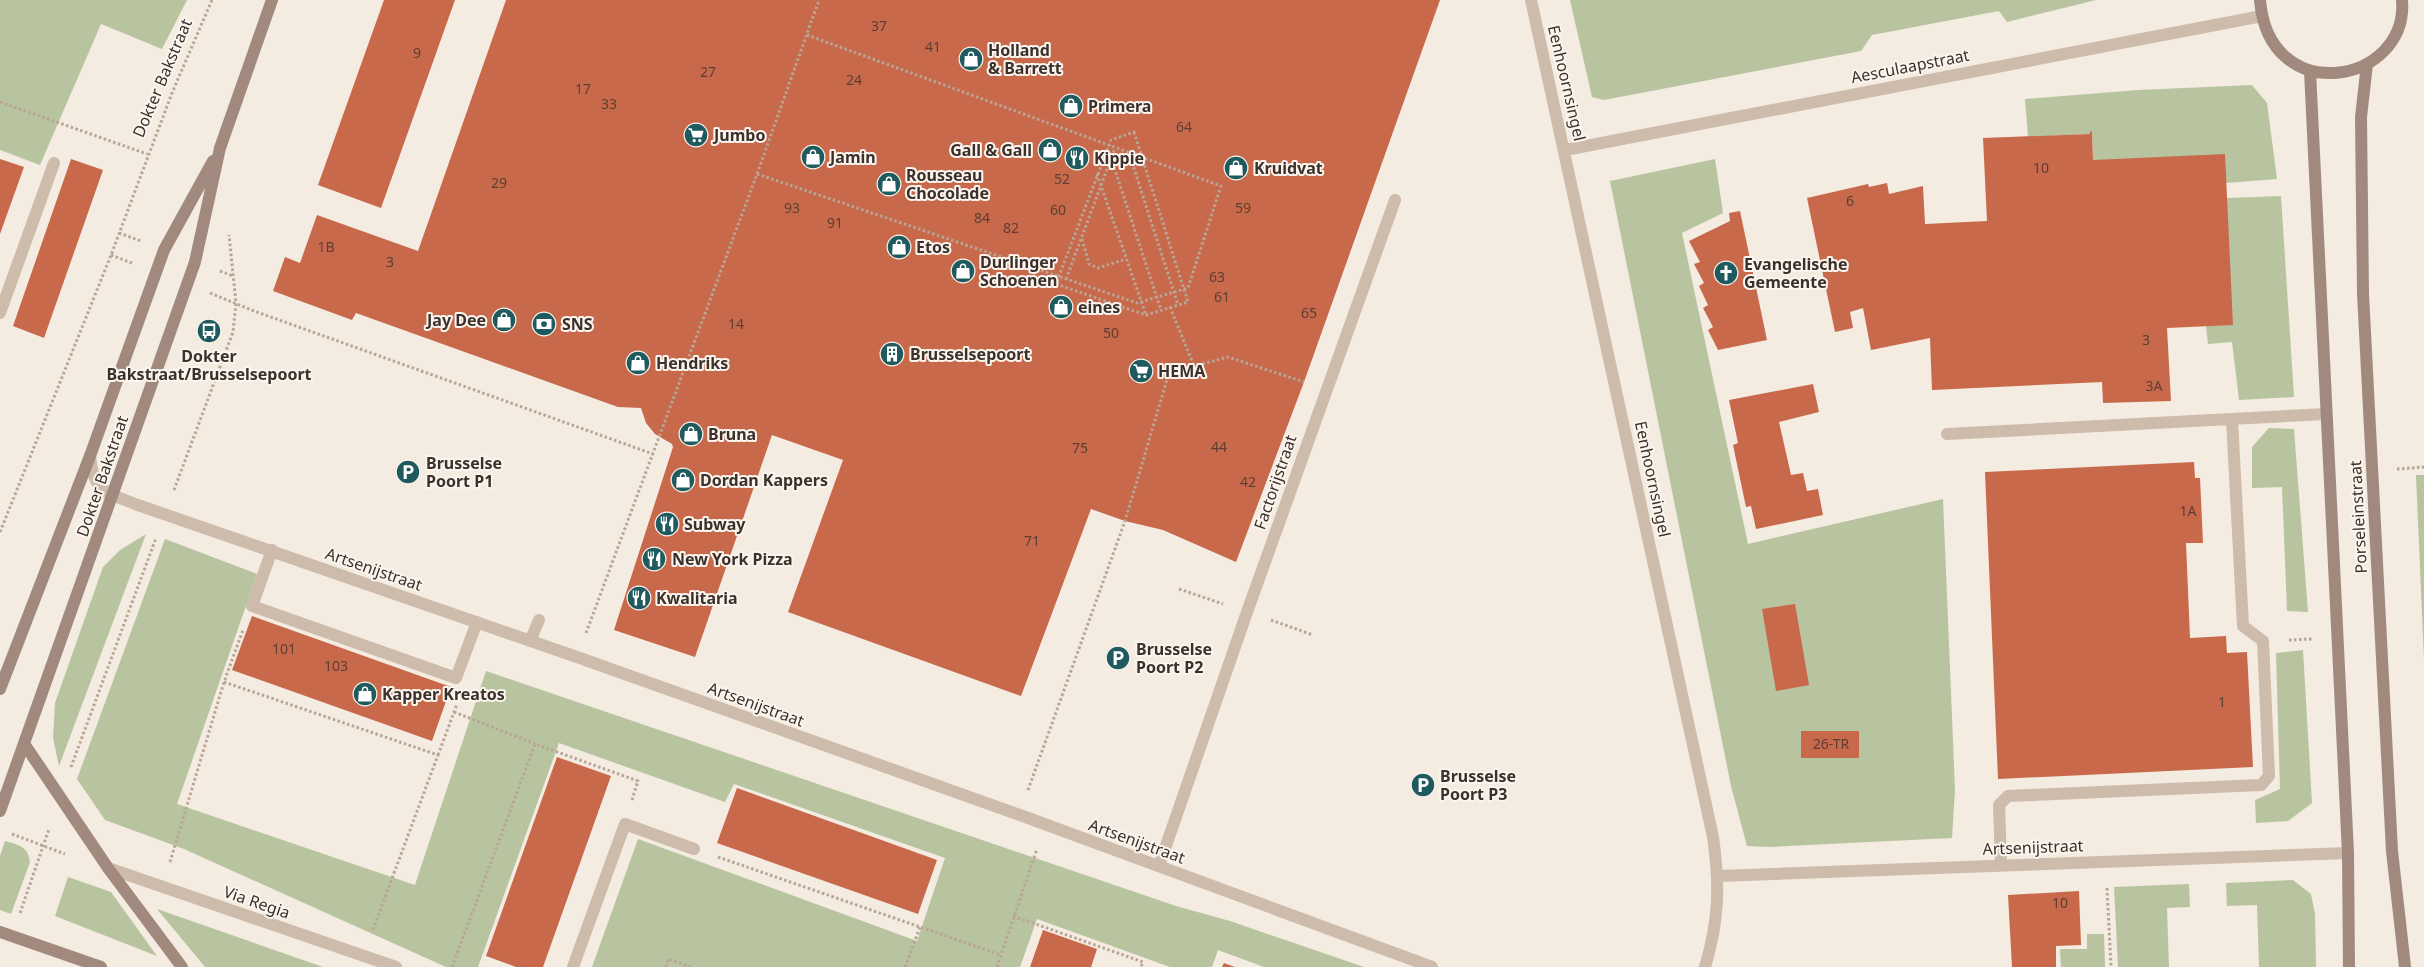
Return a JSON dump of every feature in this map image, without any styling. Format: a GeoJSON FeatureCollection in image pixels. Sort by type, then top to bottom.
{"type":"FeatureCollection","features":[{"type":"Feature","properties":{"kind":"street","name":"Dokter Bakstraat"},"geometry":{"type":"LineString","coordinates":[[0,811],[195,262],[220,148],[272,0]]}},
{"type":"Feature","properties":{"kind":"street","name":"Eenhoornsingel"},"geometry":{"type":"LineString","coordinates":[[1531,0],[1713,837],[1719,876],[1717,913],[1711,947],[1705,967]]}},
{"type":"Feature","properties":{"kind":"street"},"geometry":{"type":"LineString","coordinates":[[2260,0],[2265,30],[2283,55],[2310,71],[2329,74],[2349,72],[2368,64],[2385,49],[2397,30],[2402,0]]}},
{"type":"Feature","properties":{"kind":"street","name":"Aesculaapstraat"},"geometry":{"type":"LineString","coordinates":[[1565,150],[2262,16]]}},
{"type":"Feature","properties":{"kind":"street","name":"Porseleinstraat"},"geometry":{"type":"LineString","coordinates":[[2368,64],[2361,117],[2363,294],[2392,851],[2404,967]]}},
{"type":"Feature","properties":{"kind":"street","name":"Porseleinstraat"},"geometry":{"type":"LineString","coordinates":[[2310,71],[2348,852],[2349,967]]}},
{"type":"Feature","properties":{"kind":"street","name":"Dokter Bakstraat"},"geometry":{"type":"LineString","coordinates":[[0,689],[90,456],[164,250],[220,148]]}},
{"type":"Feature","properties":{"kind":"street"},"geometry":{"type":"LineString","coordinates":[[0,313],[3,292],[54,163]]}},
{"type":"Feature","properties":{"kind":"street","name":"Factorijstraat"},"geometry":{"type":"LineString","coordinates":[[1159,866],[1189,775],[1325,390],[1395,200]]}},
{"type":"Feature","properties":{"kind":"street"},"geometry":{"type":"LineString","coordinates":[[1947,434],[2326,414]]}},
{"type":"Feature","properties":{"kind":"street"},"geometry":{"type":"LineString","coordinates":[[2001,864],[1999,805],[2008,796],[2261,785],[2269,776],[2264,641],[2243,626],[2232,420]]}},
{"type":"Feature","properties":{"kind":"street","name":"Artsenijstraat"},"geometry":{"type":"LineString","coordinates":[[90,456],[94,478],[98,486],[112,495],[577,657],[1020,815],[1432,967]]}},
{"type":"Feature","properties":{"kind":"street"},"geometry":{"type":"LineString","coordinates":[[272,550],[252,606],[456,678],[477,622]]}},
{"type":"Feature","properties":{"kind":"street"},"geometry":{"type":"LineString","coordinates":[[530,641],[539,620]]}},
{"type":"Feature","properties":{"kind":"street"},"geometry":{"type":"LineString","coordinates":[[25,745],[108,868],[182,967]]}},
{"type":"Feature","properties":{"kind":"street"},"geometry":{"type":"LineString","coordinates":[[573,967],[625,824],[694,849]]}},
{"type":"Feature","properties":{"kind":"street","name":"Artsenijstraat"},"geometry":{"type":"LineString","coordinates":[[1719,876],[2348,852]]}},
{"type":"Feature","properties":{"kind":"street","name":"Via Regia"},"geometry":{"type":"LineString","coordinates":[[108,868],[396,967]]}},
{"type":"Feature","properties":{"kind":"street"},"geometry":{"type":"LineString","coordinates":[[6,934],[101,967]]}},
{"type":"Feature","properties":{"kind":"path","name":"Dokter Bakstraat"},"geometry":{"type":"LineString","coordinates":[[0,532],[111,255],[148,154],[212,0]]}},
{"type":"Feature","properties":{"kind":"path"},"geometry":{"type":"LineString","coordinates":[[577,657],[757,174],[819,0]]}},
{"type":"Feature","properties":{"kind":"path"},"geometry":{"type":"LineString","coordinates":[[757,174],[1137,303],[1188,288],[1222,186],[806,35]]}},
{"type":"Feature","properties":{"kind":"path"},"geometry":{"type":"LineString","coordinates":[[0,102],[148,154]]}},
{"type":"Feature","properties":{"kind":"path"},"geometry":{"type":"LineString","coordinates":[[1134,132],[1188,302],[1178,305],[1146,315],[1056,284],[1111,140],[1134,132]]}},
{"type":"Feature","properties":{"kind":"path"},"geometry":{"type":"LineString","coordinates":[[1066,279],[1116,148]]}},
{"type":"Feature","properties":{"kind":"path"},"geometry":{"type":"LineString","coordinates":[[1129,152],[1178,305]]}},
{"type":"Feature","properties":{"kind":"path"},"geometry":{"type":"LineString","coordinates":[[1111,158],[1161,310]]}},
{"type":"Feature","properties":{"kind":"path"},"geometry":{"type":"LineString","coordinates":[[1097,174],[1146,315]]}},
{"type":"Feature","properties":{"kind":"path"},"geometry":{"type":"LineString","coordinates":[[60,798],[233,332],[236,303],[228,226]]}},
{"type":"Feature","properties":{"kind":"path"},"geometry":{"type":"LineString","coordinates":[[1082,239],[1089,264],[1098,268],[1126,259]]}},
{"type":"Feature","properties":{"kind":"path"},"geometry":{"type":"LineString","coordinates":[[1170,307],[1194,366]]}},
{"type":"Feature","properties":{"kind":"path"},"geometry":{"type":"LineString","coordinates":[[254,311],[653,454]]}},
{"type":"Feature","properties":{"kind":"path"},"geometry":{"type":"LineString","coordinates":[[1020,815],[1125,521],[1169,373],[1228,357],[1325,390]]}},
{"type":"Feature","properties":{"kind":"path"},"geometry":{"type":"LineString","coordinates":[[163,886],[224,682],[252,606]]}},
{"type":"Feature","properties":{"kind":"path"},"geometry":{"type":"LineString","coordinates":[[2264,641],[2338,638]]}},
{"type":"Feature","properties":{"kind":"path"},"geometry":{"type":"LineString","coordinates":[[363,956],[462,690],[456,678]]}},
{"type":"Feature","properties":{"kind":"path"},"geometry":{"type":"LineString","coordinates":[[224,682],[438,755]]}},
{"type":"Feature","properties":{"kind":"path"},"geometry":{"type":"LineString","coordinates":[[454,712],[638,781],[625,824]]}},
{"type":"Feature","properties":{"kind":"path"},"geometry":{"type":"LineString","coordinates":[[452,967],[536,744]]}},
{"type":"Feature","properties":{"kind":"path"},"geometry":{"type":"LineString","coordinates":[[997,967],[1045,825]]}},
{"type":"Feature","properties":{"kind":"path"},"geometry":{"type":"LineString","coordinates":[[6,934],[44,846],[7,832]]}},
{"type":"Feature","properties":{"kind":"path"},"geometry":{"type":"LineString","coordinates":[[694,849],[1001,955]]}},
{"type":"Feature","properties":{"kind":"path"},"geometry":{"type":"LineString","coordinates":[[2106,861],[2111,967]]}},
{"type":"Feature","properties":{"kind":"path"},"geometry":{"type":"LineString","coordinates":[[1013,916],[1143,962],[1141,967]]}},
{"type":"Feature","properties":{"kind":"path"},"geometry":{"type":"LineString","coordinates":[[905,967],[920,927]]}},
{"type":"Feature","properties":{"kind":"path"},"geometry":{"type":"LineString","coordinates":[[666,967],[668,959],[691,967]]}},
{"type":"Feature","properties":{"kind":"green space"},"geometry":{"type":"Polygon","coordinates":[[[0,0],[187,0],[162,49],[101,24],[40,165],[0,150],[0,0]]]}},
{"type":"Feature","properties":{"kind":"green space"},"geometry":{"type":"Polygon","coordinates":[[[1570,0],[2096,0],[2007,22],[1999,11],[1872,35],[1861,51],[1604,100],[1592,97],[1570,0]]]}},
{"type":"Feature","properties":{"kind":"green space"},"geometry":{"type":"Polygon","coordinates":[[[2252,85],[2267,103],[2277,179],[2226,183],[2093,160],[2092,132],[2090,134],[2028,137],[2025,99],[2138,90],[2252,85]]]}},
{"type":"Feature","properties":{"kind":"green space"},"geometry":{"type":"Polygon","coordinates":[[[1715,159],[1723,213],[1682,233],[1748,544],[1943,499],[1955,790],[1952,838],[1769,847],[1747,846],[1731,786],[1610,181],[1715,159]]]}},
{"type":"Feature","properties":{"kind":"green space"},"geometry":{"type":"Polygon","coordinates":[[[2281,196],[2294,397],[2239,400],[2232,342],[2208,344],[2206,326],[2227,198],[2281,196]]]}},
{"type":"Feature","properties":{"kind":"green space"},"geometry":{"type":"Polygon","coordinates":[[[2269,428],[2294,429],[2308,612],[2287,611],[2282,487],[2252,488],[2252,447],[2269,428]]]}},
{"type":"Feature","properties":{"kind":"green space"},"geometry":{"type":"Polygon","coordinates":[[[2416,475],[2424,475],[2424,660],[2416,475]]]}},
{"type":"Feature","properties":{"kind":"green space"},"geometry":{"type":"Polygon","coordinates":[[[146,534],[59,766],[53,738],[55,703],[103,567],[120,550],[146,534]]]}},
{"type":"Feature","properties":{"kind":"green space"},"geometry":{"type":"Polygon","coordinates":[[[165,539],[257,574],[177,804],[415,885],[486,671],[1176,906],[1230,921],[1364,967],[1264,967],[1218,950],[1212,967],[1170,967],[1037,919],[1020,967],[592,967],[638,839],[917,941],[945,858],[734,784],[725,802],[559,743],[478,967],[446,967],[184,849],[105,820],[77,779],[165,539]]]}},
{"type":"Feature","properties":{"kind":"green space"},"geometry":{"type":"Polygon","coordinates":[[[2303,650],[2312,803],[2288,821],[2256,823],[2255,800],[2280,789],[2276,653],[2303,650]]]}},
{"type":"Feature","properties":{"kind":"green space"},"geometry":{"type":"Polygon","coordinates":[[[5,841],[25,849],[30,862],[11,914],[0,910],[0,856],[5,841]]]}},
{"type":"Feature","properties":{"kind":"green space"},"geometry":{"type":"Polygon","coordinates":[[[68,877],[111,892],[157,956],[55,916],[68,877]]]}},
{"type":"Feature","properties":{"kind":"green space"},"geometry":{"type":"Polygon","coordinates":[[[2293,880],[2311,894],[2315,914],[2316,967],[2259,967],[2257,905],[2227,906],[2226,883],[2293,880]]]}},
{"type":"Feature","properties":{"kind":"green space"},"geometry":{"type":"Polygon","coordinates":[[[2189,884],[2190,907],[2167,908],[2169,967],[2118,967],[2114,887],[2189,884]]]}},
{"type":"Feature","properties":{"kind":"green space"},"geometry":{"type":"Polygon","coordinates":[[[157,909],[323,967],[205,967],[157,909]]]}},
{"type":"Feature","properties":{"kind":"green space"},"geometry":{"type":"Polygon","coordinates":[[[2087,934],[2104,934],[2105,967],[2061,967],[2060,949],[2087,949],[2087,934]]]}},
{"type":"Feature","properties":{"kind":"building"},"geometry":{"type":"Polygon","coordinates":[[[384,0],[455,0],[381,208],[318,185],[384,0]]]}},
{"type":"Feature","properties":{"kind":"building","name":"Brusselsepoort"},"geometry":{"type":"Polygon","coordinates":[[[506,0],[1440,0],[1304,382],[1236,562],[1163,530],[1125,521],[1091,509],[1021,696],[788,612],[843,460],[772,435],[695,657],[614,630],[673,447],[672,444],[655,434],[646,423],[641,408],[618,407],[356,313],[352,320],[273,291],[285,257],[300,263],[317,215],[418,251],[506,0]]]}},
{"type":"Feature","properties":{"kind":"building"},"geometry":{"type":"Polygon","coordinates":[[[2090,131],[2092,132],[2093,160],[2225,154],[2233,325],[2167,328],[2171,401],[2103,403],[2102,382],[1932,390],[1930,338],[1871,350],[1863,308],[1850,312],[1853,328],[1835,332],[1807,198],[1868,184],[1869,187],[1887,183],[1889,194],[1923,186],[1925,224],[1987,221],[1983,138],[2090,134],[2090,131]]]}},
{"type":"Feature","properties":{"kind":"building"},"geometry":{"type":"Polygon","coordinates":[[[0,159],[24,167],[0,234],[0,159]]]}},
{"type":"Feature","properties":{"kind":"building"},"geometry":{"type":"Polygon","coordinates":[[[71,159],[103,170],[44,338],[13,326],[71,159]]]}},
{"type":"Feature","properties":{"kind":"building","name":"Evangelische Gemeente"},"geometry":{"type":"Polygon","coordinates":[[[1740,211],[1767,340],[1718,350],[1708,330],[1713,327],[1703,308],[1708,305],[1699,286],[1704,283],[1694,264],[1700,262],[1689,241],[1730,221],[1729,213],[1740,211]]]}},
{"type":"Feature","properties":{"kind":"building"},"geometry":{"type":"Polygon","coordinates":[[[1813,384],[1819,412],[1779,422],[1791,475],[1803,473],[1807,491],[1818,489],[1823,515],[1756,529],[1751,506],[1746,507],[1733,445],[1738,443],[1729,400],[1813,384]]]}},
{"type":"Feature","properties":{"kind":"building"},"geometry":{"type":"Polygon","coordinates":[[[2194,462],[2195,478],[2200,478],[2203,543],[2186,543],[2190,638],[2226,636],[2227,653],[2247,652],[2253,767],[1998,779],[1985,472],[2194,462]]]}},
{"type":"Feature","properties":{"kind":"building"},"geometry":{"type":"Polygon","coordinates":[[[1795,604],[1809,685],[1776,691],[1762,609],[1795,604]]]}},
{"type":"Feature","properties":{"kind":"building"},"geometry":{"type":"Polygon","coordinates":[[[252,616],[451,687],[432,741],[232,670],[252,616]]]}},
{"type":"Feature","properties":{"kind":"building"},"geometry":{"type":"Polygon","coordinates":[[[1801,731],[1859,731],[1859,758],[1801,758],[1801,731]]]}},
{"type":"Feature","properties":{"kind":"building"},"geometry":{"type":"Polygon","coordinates":[[[557,757],[611,776],[543,967],[516,967],[486,956],[557,757]]]}},
{"type":"Feature","properties":{"kind":"building"},"geometry":{"type":"Polygon","coordinates":[[[737,788],[937,860],[918,914],[717,843],[737,788]]]}},
{"type":"Feature","properties":{"kind":"building"},"geometry":{"type":"Polygon","coordinates":[[[2079,891],[2081,945],[2056,946],[2056,967],[2012,967],[2008,895],[2079,891]]]}},
{"type":"Feature","properties":{"kind":"building"},"geometry":{"type":"Polygon","coordinates":[[[1043,930],[1097,949],[1091,967],[1030,967],[1043,930]]]}},
{"type":"Feature","properties":{"kind":"building"},"geometry":{"type":"Polygon","coordinates":[[[1224,963],[1235,967],[1222,967],[1224,963]]]}},
{"type":"Feature","properties":{"kind":"place","name":"Holland & Barrett"},"geometry":{"type":"Point","coordinates":[971,59]}},
{"type":"Feature","properties":{"kind":"place","name":"Primera"},"geometry":{"type":"Point","coordinates":[1071,106]}},
{"type":"Feature","properties":{"kind":"place","name":"Jumbo"},"geometry":{"type":"Point","coordinates":[696,135]}},
{"type":"Feature","properties":{"kind":"place","name":"Gall & Gall"},"geometry":{"type":"Point","coordinates":[1050,150]}},
{"type":"Feature","properties":{"kind":"place","name":"Jamin"},"geometry":{"type":"Point","coordinates":[813,157]}},
{"type":"Feature","properties":{"kind":"place","name":"Kippie"},"geometry":{"type":"Point","coordinates":[1077,158]}},
{"type":"Feature","properties":{"kind":"place","name":"Kruidvat"},"geometry":{"type":"Point","coordinates":[1236,168]}},
{"type":"Feature","properties":{"kind":"place","name":"Rousseau Chocolade"},"geometry":{"type":"Point","coordinates":[889,184]}},
{"type":"Feature","properties":{"kind":"place","name":"Etos"},"geometry":{"type":"Point","coordinates":[899,247]}},
{"type":"Feature","properties":{"kind":"place","name":"Durlinger Schoenen"},"geometry":{"type":"Point","coordinates":[963,271]}},
{"type":"Feature","properties":{"kind":"place","name":"Evangelische Gemeente"},"geometry":{"type":"Point","coordinates":[1726,273]}},
{"type":"Feature","properties":{"kind":"place","name":"eines"},"geometry":{"type":"Point","coordinates":[1061,307]}},
{"type":"Feature","properties":{"kind":"place","name":"Jay Dee"},"geometry":{"type":"Point","coordinates":[504,320]}},
{"type":"Feature","properties":{"kind":"place","name":"SNS"},"geometry":{"type":"Point","coordinates":[544,324]}},
{"type":"Feature","properties":{"kind":"place","name":"Dokter Bakstraat/Brusselsepoort"},"geometry":{"type":"Point","coordinates":[209,331]}},
{"type":"Feature","properties":{"kind":"place","name":"Brusselsepoort"},"geometry":{"type":"Point","coordinates":[892,354]}},
{"type":"Feature","properties":{"kind":"place","name":"Hendriks"},"geometry":{"type":"Point","coordinates":[638,363]}},
{"type":"Feature","properties":{"kind":"place","name":"HEMA"},"geometry":{"type":"Point","coordinates":[1141,371]}},
{"type":"Feature","properties":{"kind":"place","name":"Bruna"},"geometry":{"type":"Point","coordinates":[691,434]}},
{"type":"Feature","properties":{"kind":"place","name":"Brusselse Poort P1"},"geometry":{"type":"Point","coordinates":[408,472]}},
{"type":"Feature","properties":{"kind":"place","name":"Dordan Kappers"},"geometry":{"type":"Point","coordinates":[683,480]}},
{"type":"Feature","properties":{"kind":"place","name":"Subway"},"geometry":{"type":"Point","coordinates":[667,524]}},
{"type":"Feature","properties":{"kind":"place","name":"New York Pizza"},"geometry":{"type":"Point","coordinates":[654,559]}},
{"type":"Feature","properties":{"kind":"place","name":"Kwalitaria"},"geometry":{"type":"Point","coordinates":[639,598]}},
{"type":"Feature","properties":{"kind":"place","name":"Brusselse Poort P2"},"geometry":{"type":"Point","coordinates":[1118,658]}},
{"type":"Feature","properties":{"kind":"place","name":"Kapper Kreatos"},"geometry":{"type":"Point","coordinates":[365,694]}},
{"type":"Feature","properties":{"kind":"place","name":"Brusselse Poort P3"},"geometry":{"type":"Point","coordinates":[1423,785]}}]}
